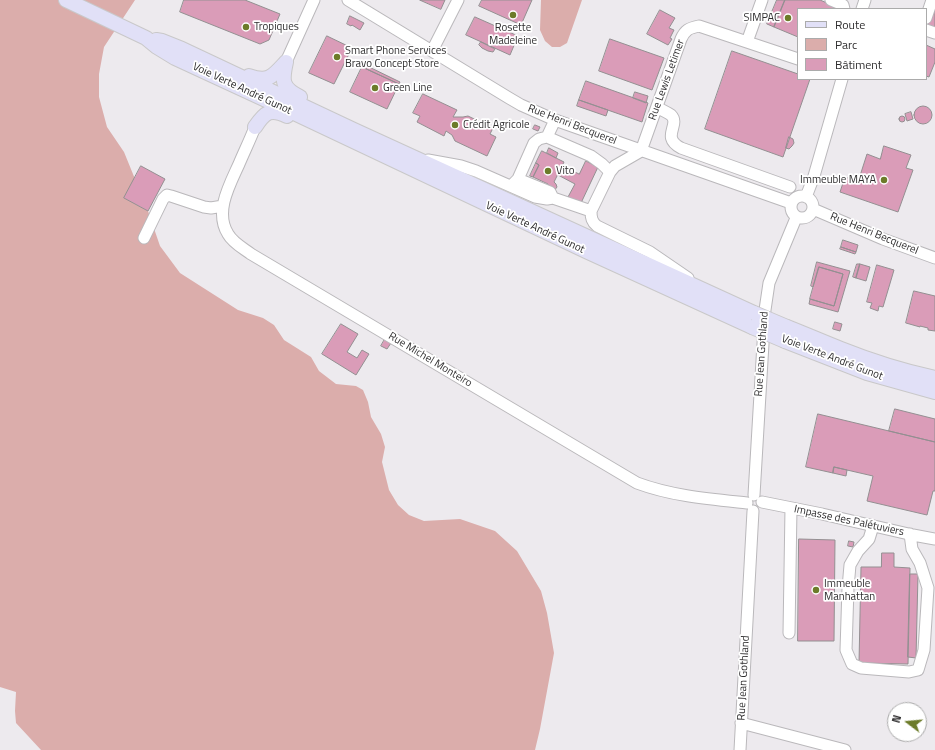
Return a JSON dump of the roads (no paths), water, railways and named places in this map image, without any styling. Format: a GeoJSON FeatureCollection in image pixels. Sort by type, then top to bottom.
{"type":"FeatureCollection","features":[{"type":"Feature","properties":{"kind":"main road","name":"Voie Verte André Gunot"},"geometry":{"type":"LineString","coordinates":[[66,0],[146,38],[162,41],[182,49],[225,74],[351,134],[580,249],[753,320],[787,327],[841,350],[910,372],[935,378]]}},
{"type":"Feature","properties":{"kind":"main road"},"geometry":{"type":"LineString","coordinates":[[255,127],[257,110],[254,100],[225,74],[236,70],[258,79],[266,79],[275,73],[286,62]]}},
{"type":"Feature","properties":{"kind":"main road"},"geometry":{"type":"LineString","coordinates":[[255,127],[265,115],[276,112],[337,139],[351,134],[348,123],[342,118],[293,94],[288,90],[283,79],[286,62]]}},
{"type":"Feature","properties":{"kind":"main road","name":"Voie Verte André Gunot"},"geometry":{"type":"LineString","coordinates":[[351,134],[417,158],[704,290],[785,341],[867,373],[935,392]]}},
{"type":"Feature","properties":{"kind":"street"},"geometry":{"type":"LineString","coordinates":[[286,62],[314,0]]}},
{"type":"Feature","properties":{"kind":"street","name":"Rue Henri Becquerel"},"geometry":{"type":"LineString","coordinates":[[348,0],[521,105],[555,120],[792,203]]}},
{"type":"Feature","properties":{"kind":"street"},"geometry":{"type":"LineString","coordinates":[[432,51],[458,0]]}},
{"type":"Feature","properties":{"kind":"street"},"geometry":{"type":"LineString","coordinates":[[747,42],[762,0]]}},
{"type":"Feature","properties":{"kind":"street"},"geometry":{"type":"LineString","coordinates":[[831,0],[843,5],[844,8]]}},
{"type":"Feature","properties":{"kind":"street"},"geometry":{"type":"LineString","coordinates":[[927,15],[932,0]]}},
{"type":"Feature","properties":{"kind":"street","name":"Rue Lewis Letimer"},"geometry":{"type":"LineString","coordinates":[[641,151],[683,33],[687,29],[699,26],[797,59]]}},
{"type":"Feature","properties":{"kind":"street"},"geometry":{"type":"LineString","coordinates":[[806,197],[814,176],[842,80]]}},
{"type":"Feature","properties":{"kind":"street"},"geometry":{"type":"LineString","coordinates":[[657,107],[672,116],[674,123],[671,136],[672,141],[681,148],[790,187]]}},
{"type":"Feature","properties":{"kind":"street"},"geometry":{"type":"LineString","coordinates":[[547,137],[555,120]]}},
{"type":"Feature","properties":{"kind":"street","name":"Rue Michel Monteiro"},"geometry":{"type":"LineString","coordinates":[[255,127],[229,186],[222,212],[227,234],[239,246],[637,483],[682,496],[754,503]]}},
{"type":"Feature","properties":{"kind":"street"},"geometry":{"type":"LineString","coordinates":[[514,182],[534,143],[539,139],[547,137],[591,156],[610,172]]}},
{"type":"Feature","properties":{"kind":"street"},"geometry":{"type":"LineString","coordinates":[[641,151],[615,166],[610,172],[591,211],[591,218],[597,226],[650,252],[704,290]]}},
{"type":"Feature","properties":{"kind":"street"},"geometry":{"type":"LineString","coordinates":[[417,158],[461,166],[514,182],[535,197],[547,200],[553,198],[591,211]]}},
{"type":"Feature","properties":{"kind":"street"},"geometry":{"type":"LineString","coordinates":[[144,238],[163,199],[167,195],[204,207],[211,208],[223,206]]}},
{"type":"Feature","properties":{"kind":"street"},"geometry":{"type":"LineString","coordinates":[[799,196],[806,197],[812,202],[813,209],[810,216],[800,219],[796,218],[791,210],[792,203],[799,196]]}},
{"type":"Feature","properties":{"kind":"street","name":"Rue Henri Becquerel"},"geometry":{"type":"LineString","coordinates":[[813,209],[883,239],[935,258]]}},
{"type":"Feature","properties":{"kind":"street","name":"Rue Jean Gothland"},"geometry":{"type":"LineString","coordinates":[[740,750],[765,310],[769,283],[796,218]]}},
{"type":"Feature","properties":{"kind":"street","name":"Impasse des Palétuviers"},"geometry":{"type":"LineString","coordinates":[[754,503],[792,508],[935,539]]}},
{"type":"Feature","properties":{"kind":"street"},"geometry":{"type":"LineString","coordinates":[[789,633],[792,508]]}},
{"type":"Feature","properties":{"kind":"street"},"geometry":{"type":"LineString","coordinates":[[873,526],[868,539],[858,551],[850,565],[848,588],[846,650],[852,664],[861,668],[909,672],[918,670],[924,650],[928,588],[920,563],[912,550],[910,534]]}},
{"type":"Feature","properties":{"kind":"street"},"geometry":{"type":"LineString","coordinates":[[741,723],[845,750]]}},
{"type":"Feature","properties":{"kind":"place","name":"Rosette Madeleine"},"geometry":{"type":"Point","coordinates":[513,15]}},
{"type":"Feature","properties":{"kind":"place","name":"SIMPAC"},"geometry":{"type":"Point","coordinates":[788,18]}},
{"type":"Feature","properties":{"kind":"place","name":"Tropiques"},"geometry":{"type":"Point","coordinates":[246,27]}},
{"type":"Feature","properties":{"kind":"place","name":"Smart Phone Services Bravo Concept Store"},"geometry":{"type":"Point","coordinates":[337,57]}},
{"type":"Feature","properties":{"kind":"place","name":"Green Line"},"geometry":{"type":"Point","coordinates":[375,88]}},
{"type":"Feature","properties":{"kind":"place","name":"Crédit Agricole"},"geometry":{"type":"Point","coordinates":[455,125]}},
{"type":"Feature","properties":{"kind":"place","name":"Vito"},"geometry":{"type":"Point","coordinates":[548,171]}},
{"type":"Feature","properties":{"kind":"place","name":"Immeuble MAYA"},"geometry":{"type":"Point","coordinates":[884,180]}},
{"type":"Feature","properties":{"kind":"place","name":"Immeuble Manhattan"},"geometry":{"type":"Point","coordinates":[816,590]}}]}
